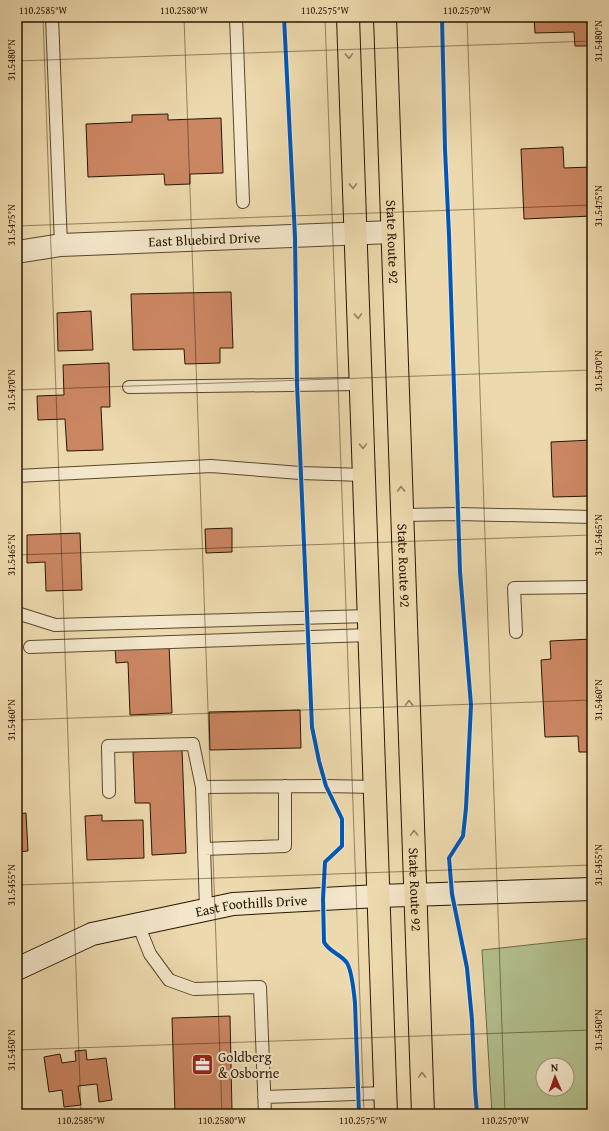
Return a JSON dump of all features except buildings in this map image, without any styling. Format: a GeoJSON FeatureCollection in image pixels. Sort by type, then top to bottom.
{"type":"FeatureCollection","features":[{"type":"Feature","properties":{"kind":"main road"},"geometry":{"type":"LineString","coordinates":[[348,17],[386,1114]]}},
{"type":"Feature","properties":{"kind":"main road","name":"State Route 92"},"geometry":{"type":"LineString","coordinates":[[385,17],[423,1114]]}},
{"type":"Feature","properties":{"kind":"street","name":"East Bluebird Drive"},"geometry":{"type":"LineString","coordinates":[[17,252],[61,246],[392,232]]}},
{"type":"Feature","properties":{"kind":"street","name":"East Foothills Drive"},"geometry":{"type":"LineString","coordinates":[[17,968],[92,934],[233,904],[378,896],[592,889]]}},
{"type":"Feature","properties":{"kind":"lane"},"geometry":{"type":"LineString","coordinates":[[52,17],[61,246]]}},
{"type":"Feature","properties":{"kind":"lane"},"geometry":{"type":"LineString","coordinates":[[236,17],[243,202]]}},
{"type":"Feature","properties":{"kind":"lane"},"geometry":{"type":"LineString","coordinates":[[129,387],[360,384]]}},
{"type":"Feature","properties":{"kind":"lane"},"geometry":{"type":"LineString","coordinates":[[17,476],[211,466],[300,473],[364,475]]}},
{"type":"Feature","properties":{"kind":"lane"},"geometry":{"type":"LineString","coordinates":[[402,514],[592,517]]}},
{"type":"Feature","properties":{"kind":"lane"},"geometry":{"type":"LineString","coordinates":[[516,632],[514,588],[592,587]]}},
{"type":"Feature","properties":{"kind":"lane"},"geometry":{"type":"LineString","coordinates":[[17,613],[55,625],[369,626]]}},
{"type":"Feature","properties":{"kind":"lane"},"geometry":{"type":"LineString","coordinates":[[30,647],[369,626]]}},
{"type":"Feature","properties":{"kind":"lane"},"geometry":{"type":"LineString","coordinates":[[109,792],[108,746],[193,744],[202,787],[206,909]]}},
{"type":"Feature","properties":{"kind":"lane"},"geometry":{"type":"LineString","coordinates":[[204,849],[285,846],[285,786]]}},
{"type":"Feature","properties":{"kind":"lane"},"geometry":{"type":"LineString","coordinates":[[202,787],[375,787]]}},
{"type":"Feature","properties":{"kind":"lane"},"geometry":{"type":"LineString","coordinates":[[138,924],[150,954],[169,980],[194,989],[260,987],[265,1114]]}},
{"type":"Feature","properties":{"kind":"lane"},"geometry":{"type":"LineString","coordinates":[[264,1097],[385,1093]]}},
{"type":"Feature","properties":{"kind":"green space"},"geometry":{"type":"Polygon","coordinates":[[[592,938],[592,1114],[492,1114],[482,950],[592,938]]]}},
{"type":"Feature","properties":{"kind":"cycle path"},"geometry":{"type":"LineString","coordinates":[[284,17],[295,237],[297,384],[312,727],[326,786],[342,819],[342,846],[325,862],[323,899],[324,942],[329,948],[342,957],[349,967],[355,1003],[359,1114]]}},
{"type":"Feature","properties":{"kind":"cycle path"},"geometry":{"type":"LineString","coordinates":[[442,17],[445,149],[460,572],[471,705],[466,808],[463,836],[449,858],[452,894],[467,968],[472,1020],[477,1114]]}},
{"type":"Feature","properties":{"kind":"place","name":"Goldberg & Osborne"},"geometry":{"type":"Point","coordinates":[202,1065]}}]}
